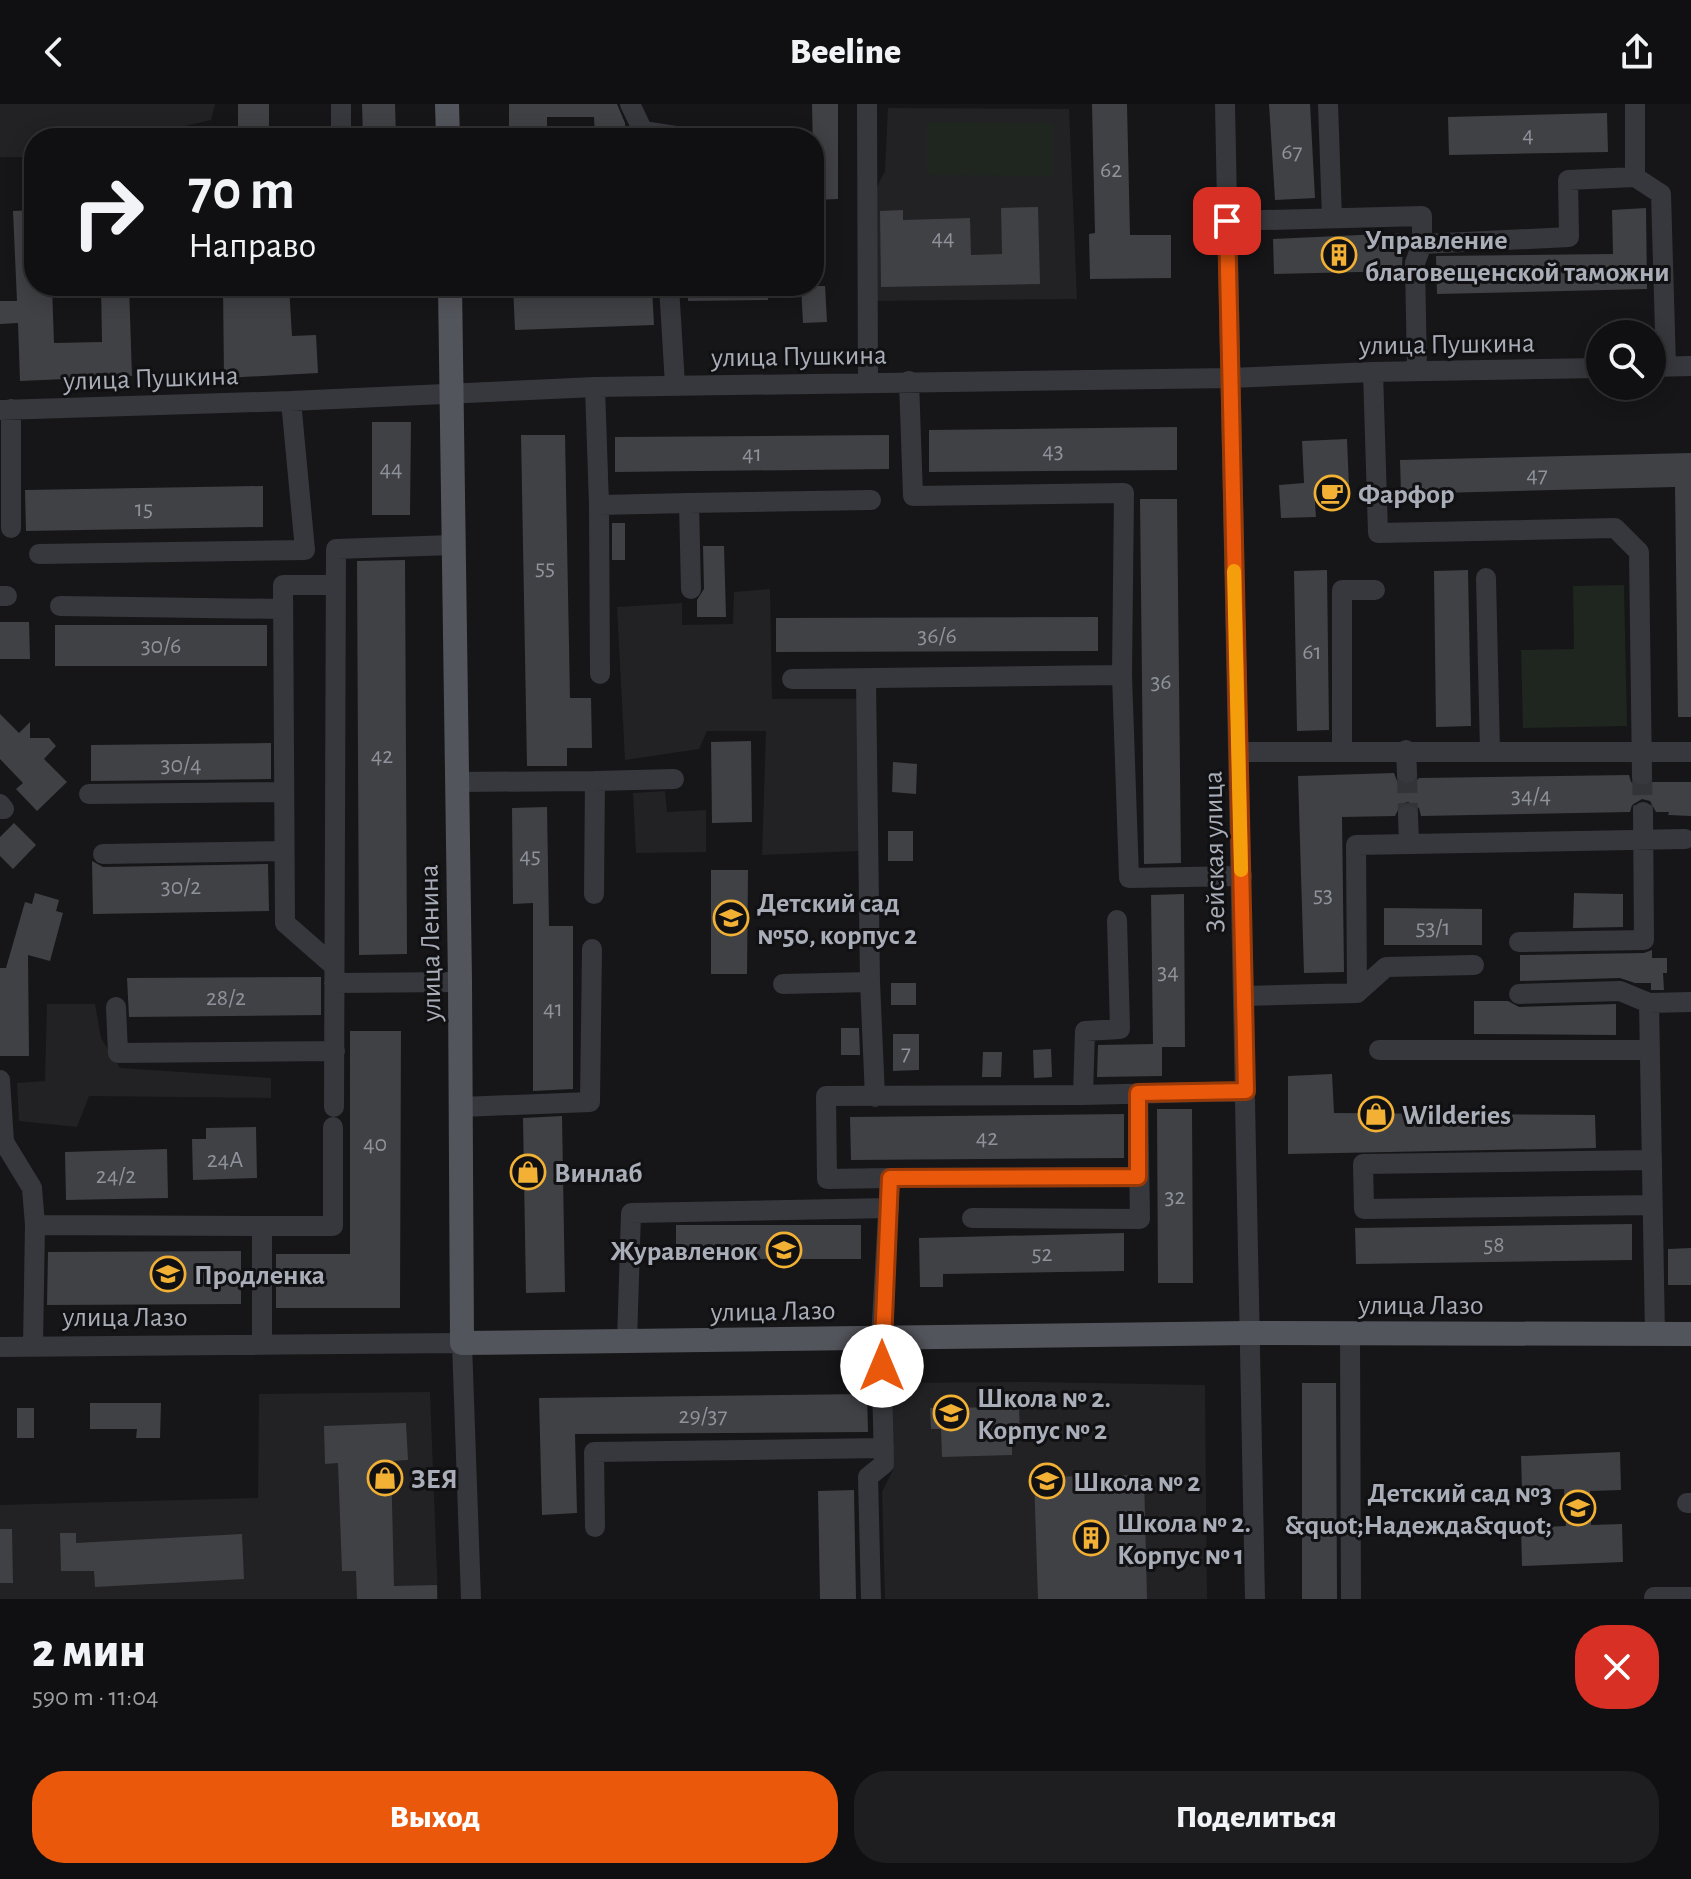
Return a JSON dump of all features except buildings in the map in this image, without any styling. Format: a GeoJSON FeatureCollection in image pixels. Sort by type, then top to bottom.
{"type":"FeatureCollection","features":[{"type":"Feature","properties":{"kind":"main road"},"geometry":{"type":"LineString","coordinates":[[447,104],[448,128]]}},
{"type":"Feature","properties":{"kind":"main road","name":"улица Ленина"},"geometry":{"type":"LineString","coordinates":[[450,296],[462,1343]]}},
{"type":"Feature","properties":{"kind":"main road","name":"улица Лазо"},"geometry":{"type":"LineString","coordinates":[[462,1343],[1249,1333],[1691,1334]]}},
{"type":"Feature","properties":{"kind":"street"},"geometry":{"type":"LineString","coordinates":[[341,104],[341,128]]}},
{"type":"Feature","properties":{"kind":"street"},"geometry":{"type":"LineString","coordinates":[[630,104],[642,128]]}},
{"type":"Feature","properties":{"kind":"street"},"geometry":{"type":"LineString","coordinates":[[867,104],[868,382]]}},
{"type":"Feature","properties":{"kind":"street","name":"Зейская улица"},"geometry":{"type":"LineString","coordinates":[[1225,104],[1255,1599]]}},
{"type":"Feature","properties":{"kind":"street"},"geometry":{"type":"LineString","coordinates":[[1328,104],[1332,218]]}},
{"type":"Feature","properties":{"kind":"street"},"geometry":{"type":"LineString","coordinates":[[1635,104],[1635,177]]}},
{"type":"Feature","properties":{"kind":"street"},"geometry":{"type":"LineString","coordinates":[[1422,244],[1569,237],[1568,180],[1635,177],[1661,194],[1660,320]]}},
{"type":"Feature","properties":{"kind":"street"},"geometry":{"type":"LineString","coordinates":[[1227,221],[1422,216],[1422,244],[1415,263],[1417,371]]}},
{"type":"Feature","properties":{"kind":"street"},"geometry":{"type":"LineString","coordinates":[[670,296],[675,385]]}},
{"type":"Feature","properties":{"kind":"street"},"geometry":{"type":"LineString","coordinates":[[1666,366],[1691,366]]}},
{"type":"Feature","properties":{"kind":"street","name":"улица Пушкина"},"geometry":{"type":"LineString","coordinates":[[5,410],[595,387],[1231,378],[1586,368]]}},
{"type":"Feature","properties":{"kind":"street"},"geometry":{"type":"LineString","coordinates":[[1373,372],[1378,533],[1615,528],[1639,552],[1642,775]]}},
{"type":"Feature","properties":{"kind":"street"},"geometry":{"type":"LineString","coordinates":[[909,381],[913,496],[1124,493],[1122,675],[1129,878],[1242,876]]}},
{"type":"Feature","properties":{"kind":"street"},"geometry":{"type":"LineString","coordinates":[[595,387],[600,674]]}},
{"type":"Feature","properties":{"kind":"street"},"geometry":{"type":"LineString","coordinates":[[39,554],[305,550],[291,401]]}},
{"type":"Feature","properties":{"kind":"street"},"geometry":{"type":"LineString","coordinates":[[5,410],[11,528]]}},
{"type":"Feature","properties":{"kind":"street"},"geometry":{"type":"LineString","coordinates":[[599,505],[871,500]]}},
{"type":"Feature","properties":{"kind":"street"},"geometry":{"type":"LineString","coordinates":[[689,503],[691,589]]}},
{"type":"Feature","properties":{"kind":"street"},"geometry":{"type":"LineString","coordinates":[[35,1225],[333,1226],[336,549],[453,545]]}},
{"type":"Feature","properties":{"kind":"street"},"geometry":{"type":"LineString","coordinates":[[1486,578],[1490,752]]}},
{"type":"Feature","properties":{"kind":"street"},"geometry":{"type":"LineString","coordinates":[[335,585],[283,585],[285,923],[334,975],[460,982]]}},
{"type":"Feature","properties":{"kind":"street"},"geometry":{"type":"LineString","coordinates":[[1342,750],[1342,590],[1375,590]]}},
{"type":"Feature","properties":{"kind":"street"},"geometry":{"type":"LineString","coordinates":[[60,606],[283,609]]}},
{"type":"Feature","properties":{"kind":"street"},"geometry":{"type":"LineString","coordinates":[[792,679],[1122,675]]}},
{"type":"Feature","properties":{"kind":"street"},"geometry":{"type":"LineString","coordinates":[[866,679],[870,982],[875,1097]]}},
{"type":"Feature","properties":{"kind":"street"},"geometry":{"type":"LineString","coordinates":[[1406,750],[1407,773]]}},
{"type":"Feature","properties":{"kind":"street"},"geometry":{"type":"LineString","coordinates":[[1239,752],[1691,752]]}},
{"type":"Feature","properties":{"kind":"street"},"geometry":{"type":"LineString","coordinates":[[457,782],[674,779]]}},
{"type":"Feature","properties":{"kind":"street"},"geometry":{"type":"LineString","coordinates":[[594,894],[595,781]]}},
{"type":"Feature","properties":{"kind":"street"},"geometry":{"type":"LineString","coordinates":[[89,794],[284,792]]}},
{"type":"Feature","properties":{"kind":"street"},"geometry":{"type":"LineString","coordinates":[[1519,942],[1644,940],[1643,812]]}},
{"type":"Feature","properties":{"kind":"street"},"geometry":{"type":"LineString","coordinates":[[1408,815],[1409,844]]}},
{"type":"Feature","properties":{"kind":"street"},"geometry":{"type":"LineString","coordinates":[[1357,993],[1356,845],[1685,839]]}},
{"type":"Feature","properties":{"kind":"street"},"geometry":{"type":"LineString","coordinates":[[103,854],[284,851]]}},
{"type":"Feature","properties":{"kind":"street"},"geometry":{"type":"LineString","coordinates":[[1083,1095],[1085,1031],[1120,1029],[1117,920]]}},
{"type":"Feature","properties":{"kind":"street"},"geometry":{"type":"LineString","coordinates":[[461,1107],[590,1102],[592,949]]}},
{"type":"Feature","properties":{"kind":"street"},"geometry":{"type":"LineString","coordinates":[[1244,996],[1357,993],[1386,967],[1474,965]]}},
{"type":"Feature","properties":{"kind":"street"},"geometry":{"type":"LineString","coordinates":[[783,984],[870,982]]}},
{"type":"Feature","properties":{"kind":"street"},"geometry":{"type":"LineString","coordinates":[[1519,994],[1620,991],[1649,1003],[1691,1002]]}},
{"type":"Feature","properties":{"kind":"street"},"geometry":{"type":"LineString","coordinates":[[1649,1003],[1655,1334]]}},
{"type":"Feature","properties":{"kind":"street"},"geometry":{"type":"LineString","coordinates":[[116,1007],[118,1053],[335,1051]]}},
{"type":"Feature","properties":{"kind":"street"},"geometry":{"type":"LineString","coordinates":[[1379,1050],[1649,1050]]}},
{"type":"Feature","properties":{"kind":"street"},"geometry":{"type":"LineString","coordinates":[[0,1080],[2,1142],[32,1188],[35,1225],[33,1346]]}},
{"type":"Feature","properties":{"kind":"street"},"geometry":{"type":"LineString","coordinates":[[1138,1177],[827,1179],[826,1096],[1246,1091]]}},
{"type":"Feature","properties":{"kind":"street"},"geometry":{"type":"LineString","coordinates":[[972,1218],[1140,1219],[1138,1093]]}},
{"type":"Feature","properties":{"kind":"street"},"geometry":{"type":"LineString","coordinates":[[1652,1160],[1363,1164],[1364,1209],[1652,1205]]}},
{"type":"Feature","properties":{"kind":"street"},"geometry":{"type":"LineString","coordinates":[[871,1599],[868,1477],[884,1464],[881,1339],[890,1178]]}},
{"type":"Feature","properties":{"kind":"street"},"geometry":{"type":"LineString","coordinates":[[627,1342],[631,1213],[889,1208]]}},
{"type":"Feature","properties":{"kind":"street"},"geometry":{"type":"LineString","coordinates":[[262,1226],[262,1345]]}},
{"type":"Feature","properties":{"kind":"street"},"geometry":{"type":"LineString","coordinates":[[1350,1334],[1351,1599]]}},
{"type":"Feature","properties":{"kind":"street","name":"улица Лазо"},"geometry":{"type":"LineString","coordinates":[[0,1347],[462,1343]]}},
{"type":"Feature","properties":{"kind":"street","name":"улица Ленина"},"geometry":{"type":"LineString","coordinates":[[462,1343],[471,1599]]}},
{"type":"Feature","properties":{"kind":"street"},"geometry":{"type":"LineString","coordinates":[[595,1527],[594,1452],[884,1448]]}},
{"type":"Feature","properties":{"kind":"street"},"geometry":{"type":"LineString","coordinates":[[1654,1597],[1691,1597]]}},
{"type":"Feature","properties":{"kind":"shaded area"},"geometry":{"type":"Polygon","coordinates":[[[0,104],[215,104],[211,120],[177,128],[24,128],[24,157],[0,157],[0,104]]]}},
{"type":"Feature","properties":{"kind":"shaded area"},"geometry":{"type":"Polygon","coordinates":[[[888,108],[1069,109],[1077,299],[867,301],[869,203],[885,171],[888,108]]]}},
{"type":"Feature","properties":{"kind":"shaded area"},"geometry":{"type":"Polygon","coordinates":[[[927,122],[1053,123],[1053,176],[927,175],[927,122]]]}},
{"type":"Feature","properties":{"kind":"shaded area"},"geometry":{"type":"Polygon","coordinates":[[[1624,585],[1627,726],[1523,728],[1521,650],[1574,649],[1573,586],[1624,585]]]}},
{"type":"Feature","properties":{"kind":"shaded area"},"geometry":{"type":"Polygon","coordinates":[[[770,589],[772,699],[860,699],[858,851],[762,855],[766,731],[707,731],[699,749],[625,760],[617,607],[682,603],[682,625],[733,624],[734,592],[770,589]]]}},
{"type":"Feature","properties":{"kind":"shaded area"},"geometry":{"type":"Polygon","coordinates":[[[665,791],[667,812],[706,810],[706,852],[636,853],[633,793],[665,791]]]}},
{"type":"Feature","properties":{"kind":"shaded area"},"geometry":{"type":"Polygon","coordinates":[[[47,1004],[95,1004],[101,1038],[120,1068],[271,1078],[271,1098],[89,1096],[77,1127],[19,1121],[17,1083],[45,1081],[47,1004]]]}},
{"type":"Feature","properties":{"kind":"shaded area","name":"Школа № 2"},"geometry":{"type":"Polygon","coordinates":[[[892,1383],[1205,1385],[1207,1599],[885,1599],[882,1492],[893,1470],[892,1383]]]}},
{"type":"Feature","properties":{"kind":"shaded area"},"geometry":{"type":"Polygon","coordinates":[[[430,1392],[438,1599],[0,1599],[0,1505],[258,1498],[259,1394],[430,1392]]]}},
{"type":"Feature","properties":{"kind":"tunnel"},"geometry":{"type":"LineString","coordinates":[[1407,773],[1408,815]]}},
{"type":"Feature","properties":{"kind":"tunnel"},"geometry":{"type":"LineString","coordinates":[[1642,775],[1643,812]]}},
{"type":"Feature","properties":{"kind":"slow traffic"},"geometry":{"type":"LineString","coordinates":[[1234,571],[1241,870]]}},
{"type":"Feature","properties":{"kind":"place","name":"Управление благовещенской таможни"},"geometry":{"type":"Point","coordinates":[1339,255]}},
{"type":"Feature","properties":{"kind":"place","name":"Фарфор"},"geometry":{"type":"Point","coordinates":[1332,493]}},
{"type":"Feature","properties":{"kind":"place","name":"Детский сад №50, корпус 2"},"geometry":{"type":"Point","coordinates":[731,918]}},
{"type":"Feature","properties":{"kind":"place","name":"Wilderies"},"geometry":{"type":"Point","coordinates":[1376,1114]}},
{"type":"Feature","properties":{"kind":"place","name":"Винлаб"},"geometry":{"type":"Point","coordinates":[528,1172]}},
{"type":"Feature","properties":{"kind":"place","name":"Журавленок"},"geometry":{"type":"Point","coordinates":[784,1250]}},
{"type":"Feature","properties":{"kind":"place","name":"Продленка"},"geometry":{"type":"Point","coordinates":[168,1274]}},
{"type":"Feature","properties":{"kind":"place","name":"Школа № 2. Корпус № 2"},"geometry":{"type":"Point","coordinates":[951,1413]}},
{"type":"Feature","properties":{"kind":"place","name":"ЗЕЯ"},"geometry":{"type":"Point","coordinates":[385,1478]}},
{"type":"Feature","properties":{"kind":"place","name":"Школа № 2"},"geometry":{"type":"Point","coordinates":[1047,1481]}},
{"type":"Feature","properties":{"kind":"place","name":"Детский сад №3 &quot;Надежда&quot;"},"geometry":{"type":"Point","coordinates":[1578,1508]}},
{"type":"Feature","properties":{"kind":"place","name":"Школа № 2. Корпус № 1"},"geometry":{"type":"Point","coordinates":[1091,1538]}},
{"type":"Feature","properties":{"kind":"route"},"geometry":{"type":"LineString","coordinates":[[882,1366],[890,1178],[1138,1177],[1138,1093],[1246,1091],[1227,221]]}}]}
